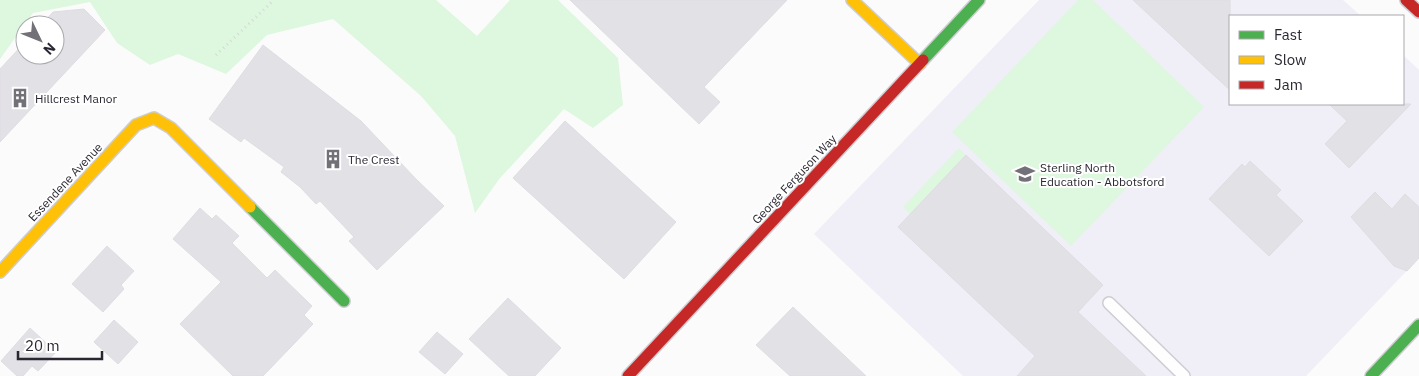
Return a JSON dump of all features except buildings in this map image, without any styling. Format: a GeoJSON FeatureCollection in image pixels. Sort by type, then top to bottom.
{"type":"FeatureCollection","features":[{"type":"Feature","properties":{"kind":"street"},"geometry":{"type":"LineString","coordinates":[[852,0],[920,64]]}},
{"type":"Feature","properties":{"kind":"street","name":"George Ferguson Way"},"geometry":{"type":"LineString","coordinates":[[628,376],[979,0]]}},
{"type":"Feature","properties":{"kind":"street"},"geometry":{"type":"LineString","coordinates":[[1406,0],[1419,12]]}},
{"type":"Feature","properties":{"kind":"street","name":"Essendene Avenue"},"geometry":{"type":"LineString","coordinates":[[0,272],[136,125],[154,118],[171,128],[344,301]]}},
{"type":"Feature","properties":{"kind":"street"},"geometry":{"type":"LineString","coordinates":[[1371,376],[1419,325]]}},
{"type":"Feature","properties":{"kind":"lane"},"geometry":{"type":"LineString","coordinates":[[1109,303],[1184,376]]}},
{"type":"Feature","properties":{"kind":"path"},"geometry":{"type":"LineString","coordinates":[[216,55],[274,0]]}},
{"type":"Feature","properties":{"kind":"shaded area"},"geometry":{"type":"Polygon","coordinates":[[[1039,0],[1343,0],[1360,15],[1229,15],[1229,105],[1404,105],[1404,56],[1419,70],[1419,258],[1306,376],[963,376],[814,234],[1039,0]]]}},
{"type":"Feature","properties":{"kind":"green space"},"geometry":{"type":"Polygon","coordinates":[[[0,0],[436,0],[477,36],[510,0],[558,0],[618,58],[623,105],[593,128],[564,109],[500,178],[475,213],[455,136],[421,96],[333,19],[267,35],[226,74],[178,54],[150,65],[117,43],[90,2],[33,13],[32,15],[15,15],[15,38],[0,59],[0,0]]]}},
{"type":"Feature","properties":{"kind":"green space"},"geometry":{"type":"Polygon","coordinates":[[[1078,0],[1093,0],[1204,107],[1071,246],[952,132],[1078,0]]]}},
{"type":"Feature","properties":{"kind":"green space"},"geometry":{"type":"Polygon","coordinates":[[[959,148],[989,178],[933,236],[903,207],[959,148]]]}},
{"type":"Feature","properties":{"kind":"traffic: fast"},"geometry":{"type":"LineString","coordinates":[[923,60],[979,0]]}},
{"type":"Feature","properties":{"kind":"traffic: fast"},"geometry":{"type":"LineString","coordinates":[[250,207],[344,301]]}},
{"type":"Feature","properties":{"kind":"traffic: fast"},"geometry":{"type":"LineString","coordinates":[[1371,376],[1419,325]]}},
{"type":"Feature","properties":{"kind":"traffic: slow"},"geometry":{"type":"LineString","coordinates":[[852,0],[920,64]]}},
{"type":"Feature","properties":{"kind":"traffic: slow"},"geometry":{"type":"LineString","coordinates":[[0,272],[136,125],[154,118],[171,128],[250,207]]}},
{"type":"Feature","properties":{"kind":"traffic: jam"},"geometry":{"type":"LineString","coordinates":[[1406,0],[1419,12]]}},
{"type":"Feature","properties":{"kind":"traffic: jam"},"geometry":{"type":"LineString","coordinates":[[628,376],[923,60]]}},
{"type":"Feature","properties":{"kind":"place","name":"Hillcrest Manor"},"geometry":{"type":"Point","coordinates":[20,98]}},
{"type":"Feature","properties":{"kind":"place","name":"The Crest"},"geometry":{"type":"Point","coordinates":[333,159]}},
{"type":"Feature","properties":{"kind":"place","name":"Sterling North Education - Abbotsford"},"geometry":{"type":"Point","coordinates":[1025,174]}}]}
